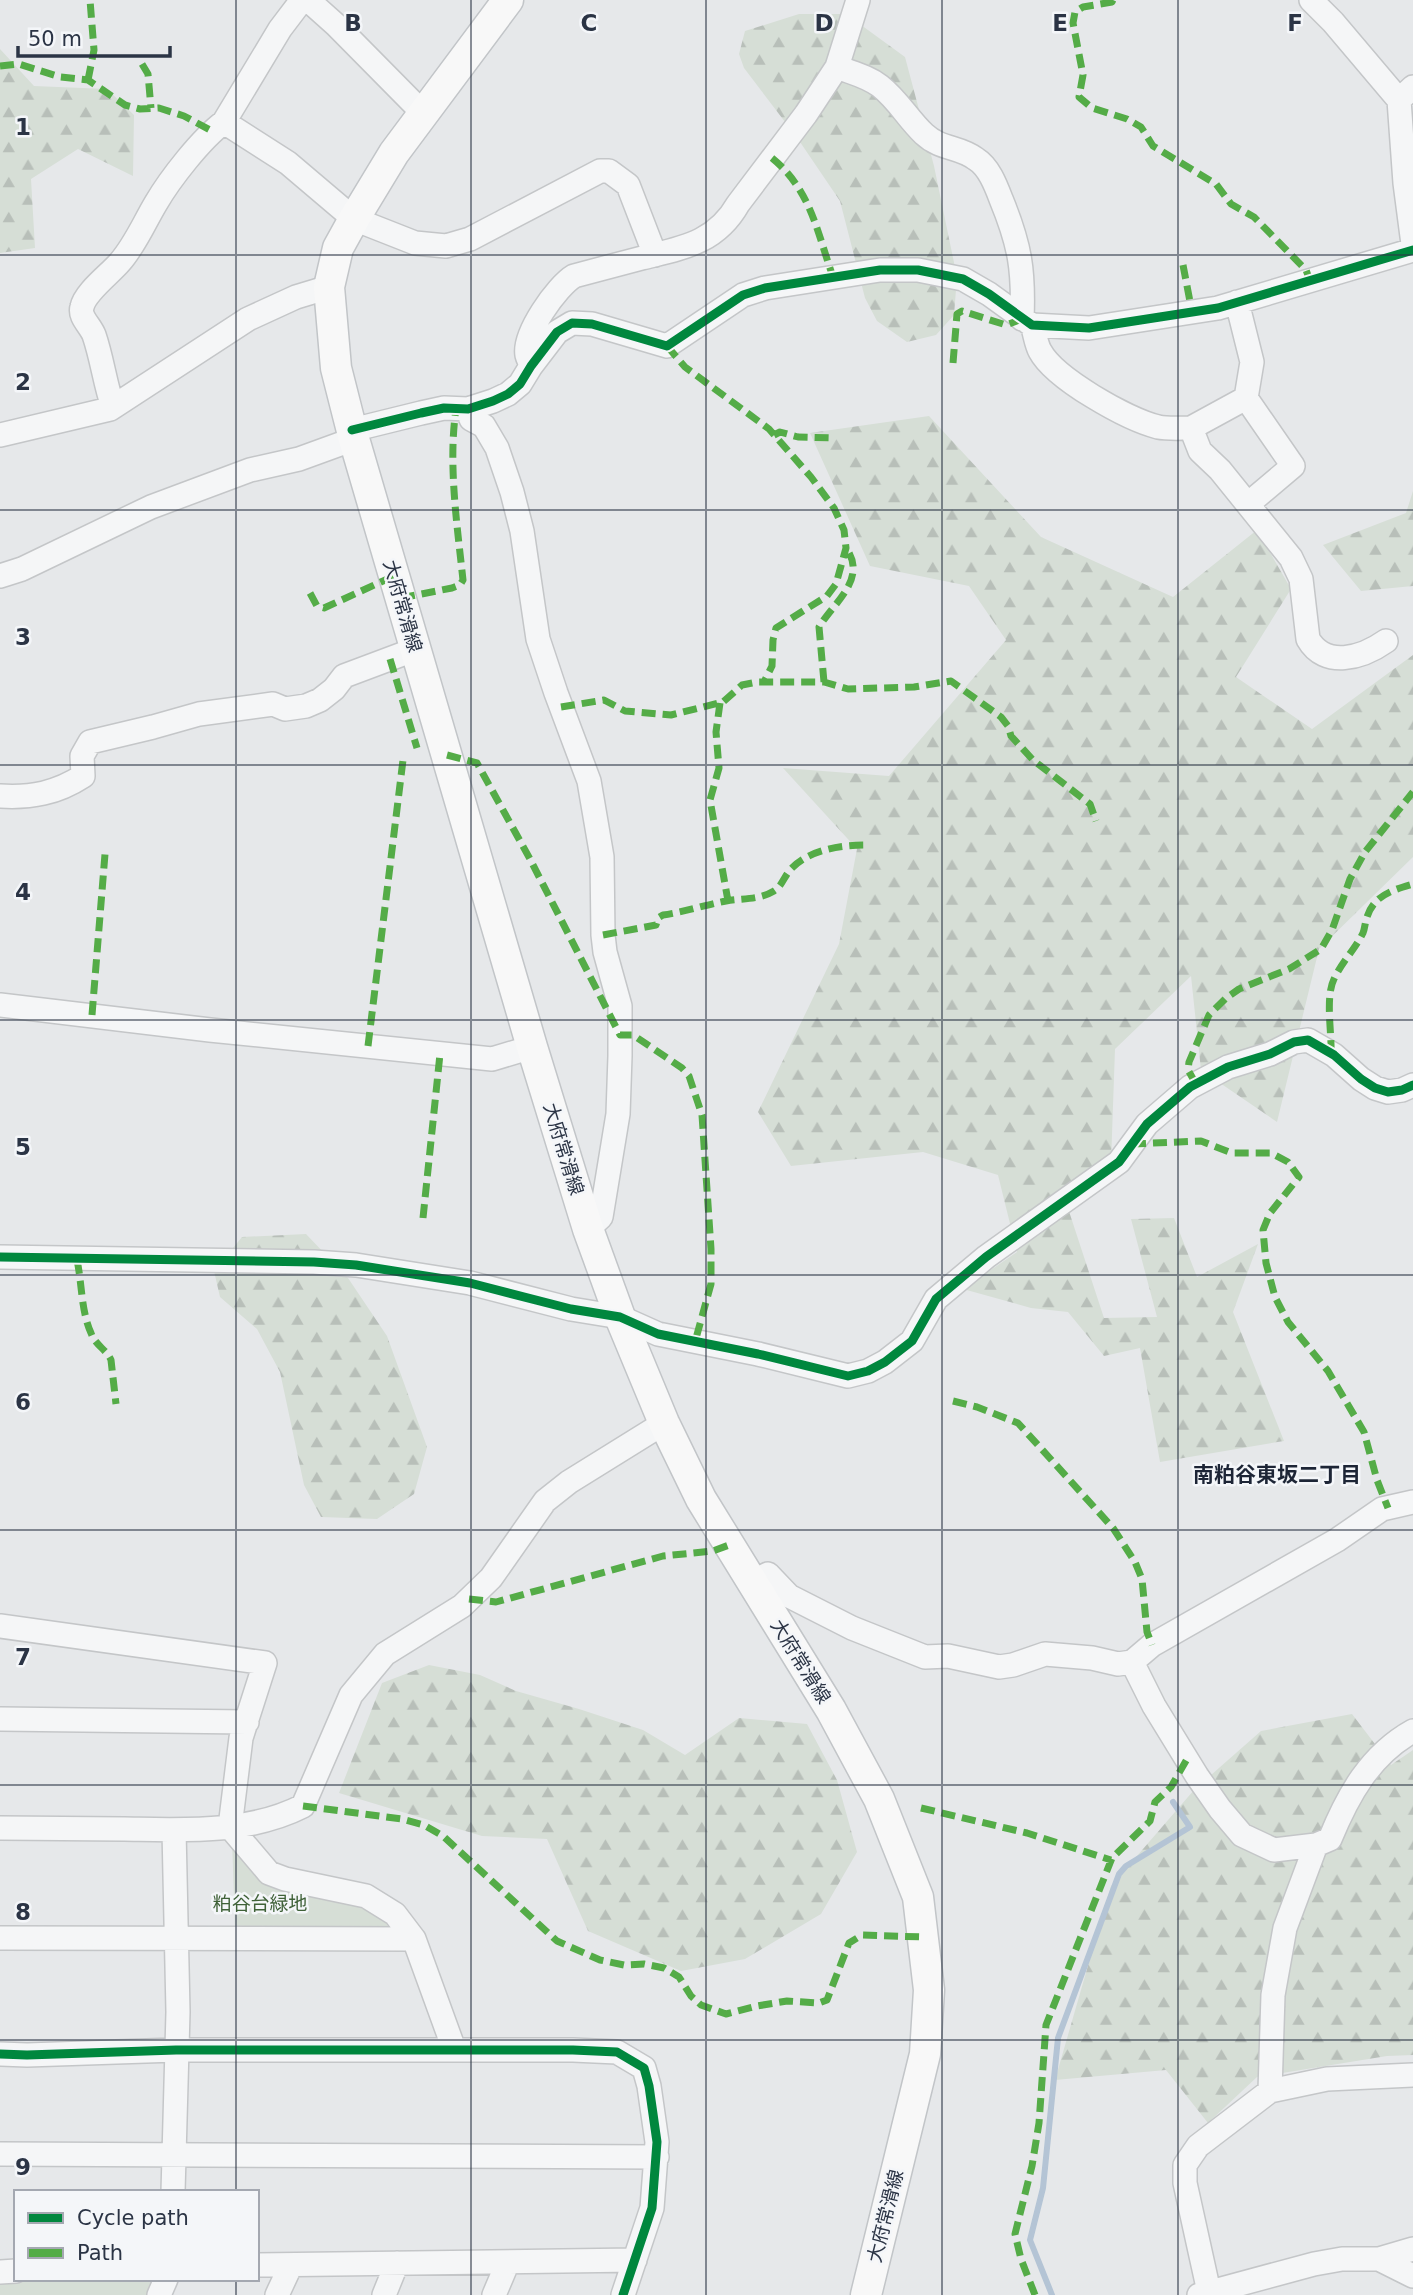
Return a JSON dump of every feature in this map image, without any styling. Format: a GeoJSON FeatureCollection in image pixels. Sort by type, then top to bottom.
{"type":"FeatureCollection","features":[{"type":"Feature","properties":{"kind":"main road","name":"大府常滑線"},"geometry":{"type":"LineString","coordinates":[[508,0],[394,153],[338,248],[330,287],[336,368],[532,1046],[588,1229],[620,1317],[664,1423],[701,1499],[831,1710],[879,1799],[918,1897],[929,1990],[925,2054],[866,2295]]}},
{"type":"Feature","properties":{"kind":"street"},"geometry":{"type":"LineString","coordinates":[[114,407],[93,333],[82,315],[82,306],[87,297],[122,260],[168,186],[212,131],[224,122],[302,0]]}},
{"type":"Feature","properties":{"kind":"street"},"geometry":{"type":"LineString","coordinates":[[308,0],[424,114]]}},
{"type":"Feature","properties":{"kind":"street"},"geometry":{"type":"LineString","coordinates":[[531,366],[526,353],[530,339],[539,316],[562,283],[574,276],[683,249],[704,239],[730,220],[746,193],[806,114],[837,67],[858,0]]}},
{"type":"Feature","properties":{"kind":"street"},"geometry":{"type":"LineString","coordinates":[[1311,0],[1406,93],[1405,183],[1413,244]]}},
{"type":"Feature","properties":{"kind":"street"},"geometry":{"type":"LineString","coordinates":[[837,67],[857,73],[880,86],[893,97],[923,133],[937,144],[965,152],[979,160],[995,183],[1017,237],[1027,322],[1040,351],[1058,373],[1101,400],[1161,428],[1191,428],[1246,398]]}},
{"type":"Feature","properties":{"kind":"street"},"geometry":{"type":"LineString","coordinates":[[224,122],[288,163],[354,219],[415,243],[446,246],[470,239],[600,171],[609,171],[628,184],[655,255]]}},
{"type":"Feature","properties":{"kind":"street"},"geometry":{"type":"LineString","coordinates":[[0,576],[22,569],[151,507],[250,470],[299,459],[353,434],[444,408],[468,409],[508,394],[520,384],[557,332],[572,323],[592,324],[667,346],[743,295],[765,288],[880,270],[918,270],[963,279],[1027,322],[1089,328],[1218,308],[1413,250]]}},
{"type":"Feature","properties":{"kind":"street"},"geometry":{"type":"LineString","coordinates":[[0,435],[114,407],[248,318],[296,297],[330,287]]}},
{"type":"Feature","properties":{"kind":"street"},"geometry":{"type":"LineString","coordinates":[[1237,302],[1252,362],[1246,398],[1293,466],[1248,503]]}},
{"type":"Feature","properties":{"kind":"street"},"geometry":{"type":"LineString","coordinates":[[468,409],[471,418],[484,426],[497,448],[512,492],[522,531],[538,639],[589,781],[602,857],[605,952],[620,1006],[618,1115],[601,1217],[588,1229]]}},
{"type":"Feature","properties":{"kind":"street"},"geometry":{"type":"LineString","coordinates":[[1191,428],[1200,451],[1220,470],[1278,539],[1297,568],[1301,579],[1308,639],[1312,647],[1323,656],[1342,658],[1376,648],[1387,641]]}},
{"type":"Feature","properties":{"kind":"street"},"geometry":{"type":"LineString","coordinates":[[0,796],[29,797],[68,786],[83,776],[82,756],[90,742],[199,714],[273,704],[285,709],[306,706],[320,700],[334,689],[344,676],[416,649]]}},
{"type":"Feature","properties":{"kind":"street"},"geometry":{"type":"LineString","coordinates":[[0,1005],[492,1059],[532,1046]]}},
{"type":"Feature","properties":{"kind":"street"},"geometry":{"type":"LineString","coordinates":[[0,1257],[356,1265],[470,1283],[571,1309],[620,1317],[658,1334],[758,1354],[848,1377],[885,1362],[912,1341],[936,1299],[986,1257],[1119,1162],[1147,1124],[1190,1087],[1228,1067],[1270,1054],[1294,1042],[1308,1040],[1334,1055],[1375,1088],[1388,1092],[1402,1090],[1413,1084]]}},
{"type":"Feature","properties":{"kind":"street"},"geometry":{"type":"LineString","coordinates":[[0,1828],[230,1828],[286,1814],[303,1806],[351,1695],[385,1654],[462,1606],[477,1592],[491,1577],[545,1501],[569,1482],[664,1423]]}},
{"type":"Feature","properties":{"kind":"street"},"geometry":{"type":"LineString","coordinates":[[752,1582],[768,1574],[789,1596],[852,1628],[925,1657],[948,1656],[999,1667],[1045,1654],[1092,1658],[1118,1664],[1132,1662],[1152,1645],[1337,1540],[1382,1509],[1413,1502]]}},
{"type":"Feature","properties":{"kind":"street"},"geometry":{"type":"LineString","coordinates":[[0,1626],[265,1663],[240,1738],[230,1828],[269,1873],[285,1879],[366,1896],[396,1914],[414,1938],[454,2049]]}},
{"type":"Feature","properties":{"kind":"street"},"geometry":{"type":"LineString","coordinates":[[1132,1662],[1154,1706],[1220,1809],[1242,1835],[1274,1850],[1315,1845],[1330,1839],[1342,1809],[1360,1779],[1379,1756],[1413,1731]]}},
{"type":"Feature","properties":{"kind":"street"},"geometry":{"type":"LineString","coordinates":[[0,1719],[247,1722]]}},
{"type":"Feature","properties":{"kind":"street"},"geometry":{"type":"LineString","coordinates":[[173,2190],[178,2012],[174,1830]]}},
{"type":"Feature","properties":{"kind":"street"},"geometry":{"type":"LineString","coordinates":[[1270,2091],[1273,1995],[1284,1928],[1315,1845]]}},
{"type":"Feature","properties":{"kind":"street"},"geometry":{"type":"LineString","coordinates":[[0,1938],[414,1938]]}},
{"type":"Feature","properties":{"kind":"street"},"geometry":{"type":"LineString","coordinates":[[0,2054],[454,2049],[617,2052],[644,2068],[657,2142],[652,2208],[623,2295]]}},
{"type":"Feature","properties":{"kind":"street"},"geometry":{"type":"LineString","coordinates":[[1413,2075],[1327,2079],[1270,2091],[1198,2146],[1185,2165],[1185,2183],[1204,2294],[1314,2264],[1342,2259],[1379,2259],[1413,2249]]}},
{"type":"Feature","properties":{"kind":"street"},"geometry":{"type":"LineString","coordinates":[[0,2154],[657,2157]]}},
{"type":"Feature","properties":{"kind":"street"},"geometry":{"type":"LineString","coordinates":[[1379,2259],[1413,2276]]}},
{"type":"Feature","properties":{"kind":"street"},"geometry":{"type":"LineString","coordinates":[[259,2265],[635,2260]]}},
{"type":"Feature","properties":{"kind":"street"},"geometry":{"type":"LineString","coordinates":[[494,2295],[508,2262]]}},
{"type":"Feature","properties":{"kind":"street"},"geometry":{"type":"LineString","coordinates":[[384,2295],[397,2263]]}},
{"type":"Feature","properties":{"kind":"street"},"geometry":{"type":"LineString","coordinates":[[277,2295],[291,2265]]}},
{"type":"Feature","properties":{"kind":"green space"},"geometry":{"type":"Polygon","coordinates":[[[799,14],[846,14],[905,57],[934,166],[957,277],[954,315],[936,335],[907,342],[877,321],[865,298],[840,201],[798,139],[744,68],[739,54],[745,31],[799,14]]]}},
{"type":"Feature","properties":{"kind":"green space"},"geometry":{"type":"Polygon","coordinates":[[[0,49],[34,86],[107,89],[134,115],[133,176],[78,149],[31,179],[35,248],[0,253],[0,49]]]}},
{"type":"Feature","properties":{"kind":"green space"},"geometry":{"type":"Polygon","coordinates":[[[929,416],[1041,537],[1173,597],[1257,530],[1291,589],[1236,677],[1312,729],[1413,655],[1413,857],[1319,949],[1277,1122],[1201,1070],[1191,976],[1115,1049],[1111,1163],[1063,1193],[1104,1318],[1157,1317],[1131,1219],[1174,1218],[1197,1277],[1258,1244],[1233,1312],[1284,1441],[1160,1462],[1140,1348],[1104,1356],[1068,1312],[1031,1308],[963,1289],[1017,1252],[998,1175],[923,1152],[791,1166],[758,1112],[839,944],[857,849],[783,768],[889,776],[1006,640],[969,586],[870,566],[810,433],[929,416]]]}},
{"type":"Feature","properties":{"kind":"green space"},"geometry":{"type":"Polygon","coordinates":[[[1413,491],[1413,586],[1361,591],[1323,545],[1406,513],[1413,491]]]}},
{"type":"Feature","properties":{"kind":"green space"},"geometry":{"type":"Polygon","coordinates":[[[306,1234],[348,1278],[387,1336],[427,1447],[414,1494],[377,1519],[321,1517],[304,1485],[280,1372],[257,1329],[220,1297],[214,1271],[242,1237],[306,1234]]]}},
{"type":"Feature","properties":{"kind":"green space"},"geometry":{"type":"Polygon","coordinates":[[[429,1665],[480,1675],[516,1691],[643,1730],[685,1755],[739,1718],[807,1724],[837,1780],[857,1852],[821,1914],[745,1959],[681,1971],[588,1931],[547,1839],[482,1836],[339,1793],[382,1683],[429,1665]]]}},
{"type":"Feature","properties":{"kind":"green space"},"geometry":{"type":"Polygon","coordinates":[[[1352,1714],[1391,1765],[1413,1750],[1413,2055],[1387,2056],[1257,2077],[1208,2123],[1166,2070],[1055,2080],[1111,1886],[1194,1790],[1261,1731],[1352,1714]]]}},
{"type":"Feature","properties":{"kind":"green space","name":"粕谷台緑地"},"geometry":{"type":"Polygon","coordinates":[[[232,1839],[243,1855],[360,1904],[386,1921],[388,1929],[235,1928],[232,1839]]]}},
{"type":"Feature","properties":{"kind":"green space"},"geometry":{"type":"Polygon","coordinates":[[[0,2269],[14,2278],[14,2281],[165,2281],[159,2295],[0,2295],[0,2269]]]}},
{"type":"Feature","properties":{"kind":"waterway"},"geometry":{"type":"LineString","coordinates":[[1052,2295],[1030,2240],[1043,2188],[1058,2038],[1119,1874],[1126,1866],[1190,1827],[1173,1802]]}},
{"type":"Feature","properties":{"kind":"marked path"},"geometry":{"type":"LineString","coordinates":[[88,80],[94,50],[90,0]]}},
{"type":"Feature","properties":{"kind":"marked path"},"geometry":{"type":"LineString","coordinates":[[1113,0],[1083,7],[1075,12],[1073,23],[1083,75],[1079,97],[1092,108],[1127,119],[1141,127],[1153,146],[1216,184],[1231,204],[1254,217],[1306,270],[1310,281]]}},
{"type":"Feature","properties":{"kind":"marked path"},"geometry":{"type":"LineString","coordinates":[[0,66],[19,64],[60,77],[88,80],[125,105],[140,109],[159,108],[184,116],[212,131]]}},
{"type":"Feature","properties":{"kind":"marked path"},"geometry":{"type":"LineString","coordinates":[[142,64],[148,74],[151,108]]}},
{"type":"Feature","properties":{"kind":"marked path"},"geometry":{"type":"LineString","coordinates":[[772,158],[785,170],[804,198],[833,277]]}},
{"type":"Feature","properties":{"kind":"marked path"},"geometry":{"type":"LineString","coordinates":[[1183,265],[1192,312]]}},
{"type":"Feature","properties":{"kind":"marked path"},"geometry":{"type":"LineString","coordinates":[[953,363],[957,314],[962,311],[1006,325],[1022,319]]}},
{"type":"Feature","properties":{"kind":"marked path"},"geometry":{"type":"LineString","coordinates":[[667,346],[685,367],[769,429],[811,477],[834,508],[844,530],[846,548],[836,584],[827,596],[776,628],[772,666],[764,682]]}},
{"type":"Feature","properties":{"kind":"marked path"},"geometry":{"type":"LineString","coordinates":[[401,598],[452,588],[460,585],[463,580],[453,473],[456,409]]}},
{"type":"Feature","properties":{"kind":"marked path"},"geometry":{"type":"LineString","coordinates":[[774,435],[780,432],[798,437],[835,438]]}},
{"type":"Feature","properties":{"kind":"marked path"},"geometry":{"type":"LineString","coordinates":[[824,682],[819,627],[851,580],[852,559],[846,548]]}},
{"type":"Feature","properties":{"kind":"marked path"},"geometry":{"type":"LineString","coordinates":[[310,593],[317,606],[324,608],[394,576]]}},
{"type":"Feature","properties":{"kind":"marked path"},"geometry":{"type":"LineString","coordinates":[[390,659],[417,748]]}},
{"type":"Feature","properties":{"kind":"marked path"},"geometry":{"type":"LineString","coordinates":[[561,707],[604,700],[625,711],[671,715],[723,702],[742,685],[757,682],[824,682],[848,689],[914,687],[951,681],[1001,717],[1011,736],[1033,760],[1090,804],[1096,821]]}},
{"type":"Feature","properties":{"kind":"marked path"},"geometry":{"type":"LineString","coordinates":[[720,703],[716,732],[719,768],[710,800],[728,901]]}},
{"type":"Feature","properties":{"kind":"marked path"},"geometry":{"type":"LineString","coordinates":[[447,755],[477,763],[530,859],[620,1035],[633,1035],[682,1068],[689,1076],[702,1115],[711,1249],[711,1284],[695,1342]]}},
{"type":"Feature","properties":{"kind":"marked path"},"geometry":{"type":"LineString","coordinates":[[368,1046],[403,760]]}},
{"type":"Feature","properties":{"kind":"marked path"},"geometry":{"type":"LineString","coordinates":[[1196,1084],[1188,1070],[1189,1062],[1209,1015],[1239,989],[1289,969],[1321,949],[1332,930],[1350,879],[1365,852],[1413,792]]}},
{"type":"Feature","properties":{"kind":"marked path"},"geometry":{"type":"LineString","coordinates":[[603,935],[656,925],[658,918],[663,915],[763,896],[777,889],[797,863],[815,853],[845,846],[865,845]]}},
{"type":"Feature","properties":{"kind":"marked path"},"geometry":{"type":"LineString","coordinates":[[92,1015],[105,854]]}},
{"type":"Feature","properties":{"kind":"marked path"},"geometry":{"type":"LineString","coordinates":[[1331,1054],[1329,1005],[1334,979],[1363,933],[1374,903],[1392,891],[1413,884]]}},
{"type":"Feature","properties":{"kind":"marked path"},"geometry":{"type":"LineString","coordinates":[[423,1218],[440,1054]]}},
{"type":"Feature","properties":{"kind":"marked path"},"geometry":{"type":"LineString","coordinates":[[1132,1144],[1201,1141],[1232,1153],[1271,1153],[1288,1162],[1299,1177],[1270,1213],[1263,1230],[1266,1263],[1275,1297],[1288,1322],[1328,1371],[1364,1432],[1388,1508]]}},
{"type":"Feature","properties":{"kind":"marked path"},"geometry":{"type":"LineString","coordinates":[[77,1260],[88,1324],[95,1341],[111,1360],[116,1404]]}},
{"type":"Feature","properties":{"kind":"marked path"},"geometry":{"type":"LineString","coordinates":[[953,1401],[1018,1423],[1113,1528],[1135,1562],[1142,1579],[1147,1632],[1152,1645]]}},
{"type":"Feature","properties":{"kind":"marked path"},"geometry":{"type":"LineString","coordinates":[[469,1599],[496,1602],[663,1556],[713,1551],[729,1545]]}},
{"type":"Feature","properties":{"kind":"marked path"},"geometry":{"type":"LineString","coordinates":[[1035,2295],[1015,2234],[1032,2166],[1039,2123],[1046,2025],[1112,1858],[1150,1821],[1155,1802],[1171,1787],[1187,1759]]}},
{"type":"Feature","properties":{"kind":"marked path"},"geometry":{"type":"LineString","coordinates":[[303,1806],[402,1819],[424,1825],[443,1836],[557,1941],[600,1960],[664,1968],[679,1977],[691,1996],[701,2005],[726,2014],[787,2001],[819,2003],[827,2000],[849,1943],[862,1935],[923,1937]]}},
{"type":"Feature","properties":{"kind":"marked path"},"geometry":{"type":"LineString","coordinates":[[921,1808],[1027,1833],[1111,1860]]}},
{"type":"Feature","properties":{"kind":"cycle path"},"geometry":{"type":"LineString","coordinates":[[352,430],[444,408],[468,409],[508,394],[520,384],[557,332],[572,323],[592,324],[667,346],[743,295],[765,288],[880,270],[918,270],[963,279],[1032,325],[1089,328],[1218,308],[1413,250]]}},
{"type":"Feature","properties":{"kind":"cycle path"},"geometry":{"type":"LineString","coordinates":[[0,1257],[356,1265],[470,1283],[571,1309],[620,1317],[658,1334],[848,1376],[868,1371],[885,1362],[912,1341],[936,1299],[986,1257],[1119,1162],[1147,1124],[1190,1087],[1228,1067],[1270,1054],[1294,1042],[1308,1040],[1334,1055],[1375,1088],[1388,1092],[1413,1085]]}},
{"type":"Feature","properties":{"kind":"cycle path"},"geometry":{"type":"LineString","coordinates":[[0,2054],[176,2050],[617,2052],[644,2068],[657,2142],[652,2208],[623,2295]]}},
{"type":"Feature","properties":{"kind":"district","name":"南粕谷東坂二丁目"},"geometry":{"type":"Point","coordinates":[1277,1475]}}]}
